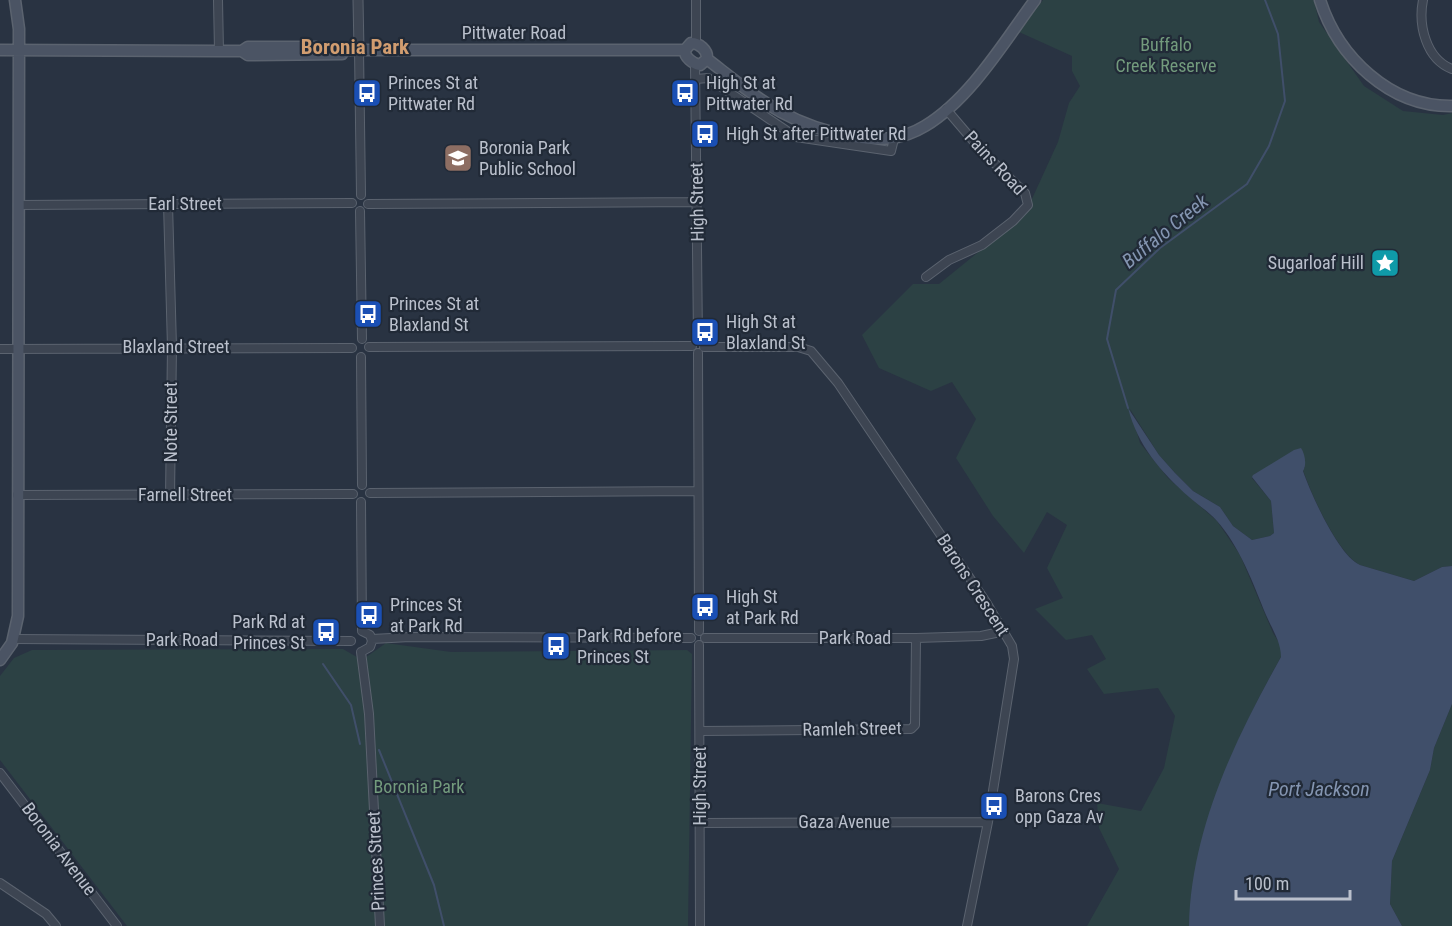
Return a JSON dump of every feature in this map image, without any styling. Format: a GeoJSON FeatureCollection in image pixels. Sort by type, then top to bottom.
{"type":"FeatureCollection","features":[{"type":"Feature","properties":{"kind":"main road"},"geometry":{"type":"LineString","coordinates":[[0,660],[13,639],[18,616],[19,18],[15,0]]}},
{"type":"Feature","properties":{"kind":"main road"},"geometry":{"type":"LineString","coordinates":[[707,59],[700,65],[695,64],[686,56],[685,50],[691,43],[696,43],[705,51],[707,59],[759,99],[804,124],[830,132],[866,138],[894,139],[925,126],[970,87],[1035,0]]}},
{"type":"Feature","properties":{"kind":"main road"},"geometry":{"type":"LineString","coordinates":[[1320,0],[1330,25],[1344,48],[1374,79],[1387,89],[1416,102],[1436,106],[1452,104]]}},
{"type":"Feature","properties":{"kind":"main road"},"geometry":{"type":"LineString","coordinates":[[1325,0],[1334,23],[1355,54],[1392,87],[1419,98],[1452,104]]}},
{"type":"Feature","properties":{"kind":"main road","name":"Pittwater Road"},"geometry":{"type":"LineString","coordinates":[[0,50],[242,51],[248,55],[342,54],[344,50],[685,50]]}},
{"type":"Feature","properties":{"kind":"street"},"geometry":{"type":"LineString","coordinates":[[218,0],[219,51]]}},
{"type":"Feature","properties":{"kind":"street"},"geometry":{"type":"LineString","coordinates":[[358,0],[361,195]]}},
{"type":"Feature","properties":{"kind":"street"},"geometry":{"type":"LineString","coordinates":[[696,0],[696,43]]}},
{"type":"Feature","properties":{"kind":"street"},"geometry":{"type":"LineString","coordinates":[[1421,1],[1427,46],[1443,65],[1452,69]]}},
{"type":"Feature","properties":{"kind":"street","name":"High Street"},"geometry":{"type":"LineString","coordinates":[[695,64],[699,631]]}},
{"type":"Feature","properties":{"kind":"street"},"geometry":{"type":"LineString","coordinates":[[696,79],[708,78],[796,138],[891,151],[894,139]]}},
{"type":"Feature","properties":{"kind":"street","name":"Pains Road"},"geometry":{"type":"LineString","coordinates":[[926,277],[949,260],[982,245],[1013,221],[1028,205],[1025,193],[981,150],[946,110]]}},
{"type":"Feature","properties":{"kind":"street"},"geometry":{"type":"LineString","coordinates":[[360,212],[354,208],[352,203],[354,198],[361,195]]}},
{"type":"Feature","properties":{"kind":"street"},"geometry":{"type":"LineString","coordinates":[[360,212],[365,210],[368,204],[366,198],[361,195]]}},
{"type":"Feature","properties":{"kind":"street"},"geometry":{"type":"LineString","coordinates":[[368,204],[697,202]]}},
{"type":"Feature","properties":{"kind":"street","name":"Earl Street"},"geometry":{"type":"LineString","coordinates":[[18,205],[352,203]]}},
{"type":"Feature","properties":{"kind":"street","name":"Note Street"},"geometry":{"type":"LineString","coordinates":[[168,204],[172,347],[170,496]]}},
{"type":"Feature","properties":{"kind":"street"},"geometry":{"type":"LineString","coordinates":[[360,212],[362,339]]}},
{"type":"Feature","properties":{"kind":"street"},"geometry":{"type":"LineString","coordinates":[[362,339],[369,347],[367,354],[361,357],[354,354],[352,348],[355,341],[362,339]]}},
{"type":"Feature","properties":{"kind":"street"},"geometry":{"type":"LineString","coordinates":[[369,347],[698,346]]}},
{"type":"Feature","properties":{"kind":"street","name":"Barons Crescent"},"geometry":{"type":"LineString","coordinates":[[698,346],[798,347],[811,351],[838,383],[1005,632],[1012,646],[1014,658],[967,926]]}},
{"type":"Feature","properties":{"kind":"street","name":"Blaxland Street"},"geometry":{"type":"LineString","coordinates":[[0,349],[352,348]]}},
{"type":"Feature","properties":{"kind":"street"},"geometry":{"type":"LineString","coordinates":[[361,357],[362,485]]}},
{"type":"Feature","properties":{"kind":"street"},"geometry":{"type":"LineString","coordinates":[[362,485],[368,488],[370,493],[368,499],[361,502],[356,500],[353,494],[355,488],[362,485]]}},
{"type":"Feature","properties":{"kind":"street"},"geometry":{"type":"LineString","coordinates":[[370,493],[697,491]]}},
{"type":"Feature","properties":{"kind":"street","name":"Farnell Street"},"geometry":{"type":"LineString","coordinates":[[17,495],[353,494]]}},
{"type":"Feature","properties":{"kind":"street"},"geometry":{"type":"LineString","coordinates":[[361,502],[362,631]]}},
{"type":"Feature","properties":{"kind":"street"},"geometry":{"type":"LineString","coordinates":[[362,631],[368,633],[372,639],[370,647],[361,652],[355,650],[351,641],[356,633],[362,631]]}},
{"type":"Feature","properties":{"kind":"street"},"geometry":{"type":"LineString","coordinates":[[699,631],[705,638],[699,645],[691,638],[699,631]]}},
{"type":"Feature","properties":{"kind":"street","name":"Park Road"},"geometry":{"type":"LineString","coordinates":[[705,638],[916,638],[981,636],[1005,632]]}},
{"type":"Feature","properties":{"kind":"street"},"geometry":{"type":"LineString","coordinates":[[372,639],[691,638]]}},
{"type":"Feature","properties":{"kind":"street","name":"Ramleh Street"},"geometry":{"type":"LineString","coordinates":[[700,731],[911,729],[915,725],[916,638]]}},
{"type":"Feature","properties":{"kind":"street","name":"Park Road"},"geometry":{"type":"LineString","coordinates":[[13,639],[351,641]]}},
{"type":"Feature","properties":{"kind":"street","name":"High Street"},"geometry":{"type":"LineString","coordinates":[[699,645],[700,926]]}},
{"type":"Feature","properties":{"kind":"street","name":"Princes Street"},"geometry":{"type":"LineString","coordinates":[[361,652],[369,714],[380,926]]}},
{"type":"Feature","properties":{"kind":"street"},"geometry":{"type":"LineString","coordinates":[[0,654],[0,660]]}},
{"type":"Feature","properties":{"kind":"street","name":"Boronia Avenue"},"geometry":{"type":"LineString","coordinates":[[0,772],[117,926]]}},
{"type":"Feature","properties":{"kind":"street","name":"Gaza Avenue"},"geometry":{"type":"LineString","coordinates":[[700,823],[987,822]]}},
{"type":"Feature","properties":{"kind":"street"},"geometry":{"type":"LineString","coordinates":[[0,883],[46,914],[56,926]]}},
{"type":"Feature","properties":{"kind":"green space","name":"Buffalo Creek Reserve"},"geometry":{"type":"Polygon","coordinates":[[[1043,0],[1314,0],[1319,22],[1364,86],[1403,111],[1443,115],[1452,113],[1452,566],[1442,567],[1414,581],[1360,565],[1343,549],[1326,522],[1307,481],[1303,470],[1305,467],[1256,473],[1252,478],[1271,501],[1274,533],[1252,540],[1233,526],[1220,507],[1193,491],[1175,473],[1159,455],[1130,409],[1140,443],[1168,478],[1217,521],[1240,555],[1273,633],[1281,646],[1281,657],[1247,721],[1209,820],[1193,890],[1189,926],[1087,926],[1119,869],[1099,828],[1097,803],[1141,811],[1164,768],[1175,716],[1158,688],[1104,694],[1087,669],[1106,659],[1092,635],[1066,640],[1035,609],[1063,598],[1047,568],[1067,525],[1047,512],[1024,553],[993,516],[956,458],[976,419],[952,382],[931,391],[879,368],[862,335],[913,284],[939,284],[992,241],[1021,207],[1031,201],[1058,142],[1069,103],[1080,86],[1072,71],[1072,56],[1019,32],[1043,0]]]}},
{"type":"Feature","properties":{"kind":"green space","name":"Boronia Park"},"geometry":{"type":"Polygon","coordinates":[[[386,643],[451,652],[687,650],[692,654],[688,926],[127,926],[0,760],[0,676],[14,658],[32,650],[343,649],[362,660],[386,643]]]}},
{"type":"Feature","properties":{"kind":"green space"},"geometry":{"type":"Polygon","coordinates":[[[1452,704],[1452,926],[1402,926],[1390,904],[1392,861],[1430,770],[1434,748],[1452,704]]]}},
{"type":"Feature","properties":{"kind":"water","name":"Port Jackson"},"geometry":{"type":"Polygon","coordinates":[[[1128,408],[1159,455],[1175,473],[1193,491],[1220,507],[1233,526],[1252,540],[1274,533],[1271,501],[1252,477],[1253,475],[1301,448],[1305,460],[1303,471],[1312,494],[1334,537],[1352,559],[1360,565],[1414,581],[1442,567],[1452,566],[1452,704],[1434,748],[1430,770],[1392,861],[1390,904],[1402,926],[1189,926],[1198,855],[1218,786],[1248,720],[1281,657],[1281,651],[1251,578],[1233,542],[1214,518],[1178,487],[1151,457],[1132,422],[1128,408]]]}},
{"type":"Feature","properties":{"kind":"waterway","name":"Buffalo Creek"},"geometry":{"type":"LineString","coordinates":[[1128,408],[1107,339],[1116,290],[1160,248],[1247,184],[1269,146],[1285,101],[1278,34],[1265,0]]}},
{"type":"Feature","properties":{"kind":"waterway"},"geometry":{"type":"LineString","coordinates":[[323,664],[351,705],[360,744]]}},
{"type":"Feature","properties":{"kind":"waterway"},"geometry":{"type":"LineString","coordinates":[[379,750],[434,885],[444,926]]}},
{"type":"Feature","properties":{"kind":"place","name":"Princes St at Pittwater Rd"},"geometry":{"type":"Point","coordinates":[367,93]}},
{"type":"Feature","properties":{"kind":"place","name":"High St at Pittwater Rd"},"geometry":{"type":"Point","coordinates":[685,93]}},
{"type":"Feature","properties":{"kind":"place","name":"High St after Pittwater Rd"},"geometry":{"type":"Point","coordinates":[705,134]}},
{"type":"Feature","properties":{"kind":"place","name":"Boronia Park Public School"},"geometry":{"type":"Point","coordinates":[458,158]}},
{"type":"Feature","properties":{"kind":"place","name":"Sugarloaf Hill"},"geometry":{"type":"Point","coordinates":[1385,263]}},
{"type":"Feature","properties":{"kind":"place","name":"Princes St at Blaxland St"},"geometry":{"type":"Point","coordinates":[368,314]}},
{"type":"Feature","properties":{"kind":"place","name":"High St at Blaxland St"},"geometry":{"type":"Point","coordinates":[705,332]}},
{"type":"Feature","properties":{"kind":"place","name":"High St at Park Rd"},"geometry":{"type":"Point","coordinates":[705,607]}},
{"type":"Feature","properties":{"kind":"place","name":"Princes St at Park Rd"},"geometry":{"type":"Point","coordinates":[369,615]}},
{"type":"Feature","properties":{"kind":"place","name":"Park Rd at Princes St"},"geometry":{"type":"Point","coordinates":[326,632]}},
{"type":"Feature","properties":{"kind":"place","name":"Park Rd before Princes St"},"geometry":{"type":"Point","coordinates":[556,646]}},
{"type":"Feature","properties":{"kind":"place","name":"Barons Cres opp Gaza Av"},"geometry":{"type":"Point","coordinates":[994,806]}},
{"type":"Feature","properties":{"kind":"district","name":"Boronia Park"},"geometry":{"type":"Point","coordinates":[355,47]}}]}
